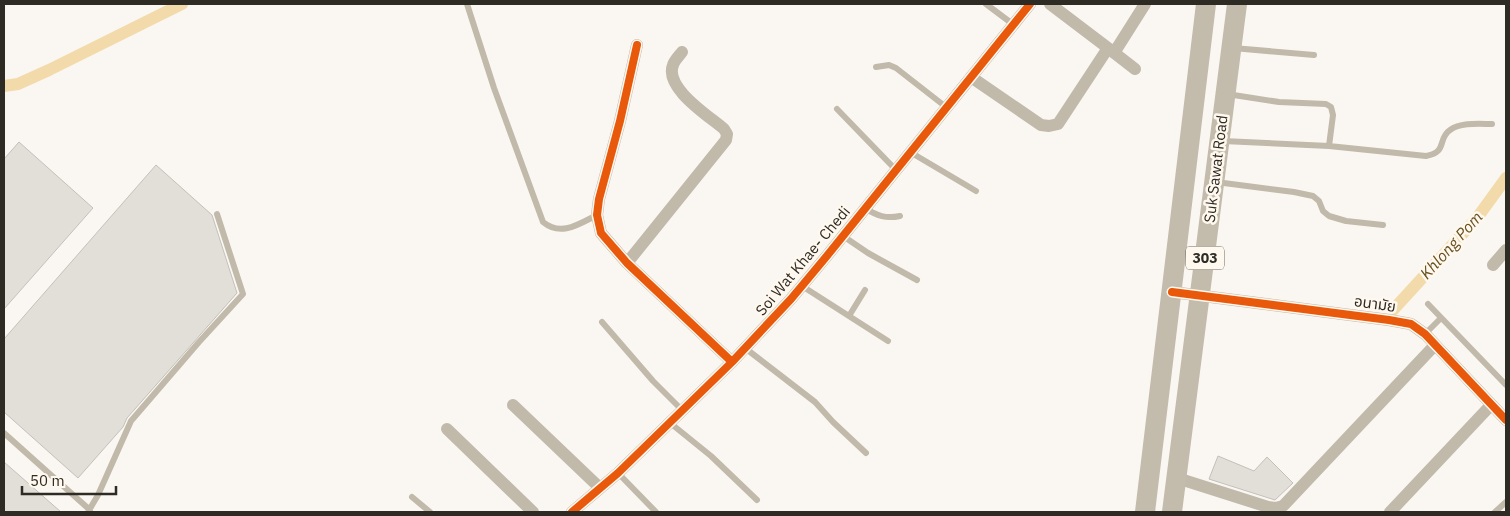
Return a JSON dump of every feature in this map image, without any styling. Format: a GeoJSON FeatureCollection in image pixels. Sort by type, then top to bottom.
{"type":"FeatureCollection","features":[{"type":"Feature","properties":{"kind":"main road","name":"Suk Sawat Road"},"geometry":{"type":"LineString","coordinates":[[1145,512],[1206,4]]}},
{"type":"Feature","properties":{"kind":"main road","name":"Suk Sawat Road"},"geometry":{"type":"LineString","coordinates":[[1172,512],[1237,4]]}},
{"type":"Feature","properties":{"kind":"street","name":"Soi Wat Khae- Chedi"},"geometry":{"type":"LineString","coordinates":[[572,512],[618,472],[732,362],[802,286],[1030,4]]}},
{"type":"Feature","properties":{"kind":"street"},"geometry":{"type":"LineString","coordinates":[[1050,4],[1135,69]]}},
{"type":"Feature","properties":{"kind":"street"},"geometry":{"type":"LineString","coordinates":[[971,77],[1041,125],[1058,124],[1145,4]]}},
{"type":"Feature","properties":{"kind":"street"},"geometry":{"type":"LineString","coordinates":[[637,45],[620,121],[599,199],[597,215],[601,233],[627,263],[732,362]]}},
{"type":"Feature","properties":{"kind":"street"},"geometry":{"type":"LineString","coordinates":[[627,263],[726,140],[727,134],[724,129],[681,93],[674,81],[673,64],[682,52]]}},
{"type":"Feature","properties":{"kind":"street"},"geometry":{"type":"LineString","coordinates":[[1492,264],[1506,250]]}},
{"type":"Feature","properties":{"kind":"street","name":"อนามัย"},"geometry":{"type":"LineString","coordinates":[[1172,292],[1401,321],[1411,324],[1425,334],[1506,420]]}},
{"type":"Feature","properties":{"kind":"street"},"geometry":{"type":"LineString","coordinates":[[1176,478],[1268,507],[1276,508],[1283,506],[1435,345]]}},
{"type":"Feature","properties":{"kind":"street"},"geometry":{"type":"LineString","coordinates":[[513,405],[600,488]]}},
{"type":"Feature","properties":{"kind":"street"},"geometry":{"type":"LineString","coordinates":[[1390,512],[1491,405]]}},
{"type":"Feature","properties":{"kind":"street"},"geometry":{"type":"LineString","coordinates":[[447,429],[533,512]]}},
{"type":"Feature","properties":{"kind":"lane"},"geometry":{"type":"LineString","coordinates":[[467,4],[494,88],[543,222],[550,228],[558,230],[576,226],[597,215]]}},
{"type":"Feature","properties":{"kind":"lane"},"geometry":{"type":"LineString","coordinates":[[986,4],[1014,25]]}},
{"type":"Feature","properties":{"kind":"lane"},"geometry":{"type":"LineString","coordinates":[[1232,48],[1314,55]]}},
{"type":"Feature","properties":{"kind":"lane"},"geometry":{"type":"LineString","coordinates":[[876,67],[888,65],[896,68],[946,107]]}},
{"type":"Feature","properties":{"kind":"lane"},"geometry":{"type":"LineString","coordinates":[[1226,94],[1279,102],[1326,104],[1331,106],[1333,115],[1329,146]]}},
{"type":"Feature","properties":{"kind":"lane"},"geometry":{"type":"LineString","coordinates":[[837,109],[896,170]]}},
{"type":"Feature","properties":{"kind":"lane"},"geometry":{"type":"LineString","coordinates":[[1220,141],[1329,146],[1426,156],[1435,155],[1441,148],[1444,137],[1449,130],[1459,125],[1492,124]]}},
{"type":"Feature","properties":{"kind":"lane"},"geometry":{"type":"LineString","coordinates":[[910,152],[976,191]]}},
{"type":"Feature","properties":{"kind":"lane"},"geometry":{"type":"LineString","coordinates":[[1215,181],[1313,196],[1319,201],[1323,211],[1329,216],[1346,221],[1384,225]]}},
{"type":"Feature","properties":{"kind":"lane"},"geometry":{"type":"LineString","coordinates":[[865,208],[878,216],[889,218],[900,216]]}},
{"type":"Feature","properties":{"kind":"lane"},"geometry":{"type":"LineString","coordinates":[[4,433],[89,511],[131,421],[199,342],[244,294],[217,214]]}},
{"type":"Feature","properties":{"kind":"lane"},"geometry":{"type":"LineString","coordinates":[[843,236],[868,253],[917,280]]}},
{"type":"Feature","properties":{"kind":"lane"},"geometry":{"type":"LineString","coordinates":[[802,286],[888,341]]}},
{"type":"Feature","properties":{"kind":"lane"},"geometry":{"type":"LineString","coordinates":[[848,316],[865,290]]}},
{"type":"Feature","properties":{"kind":"lane"},"geometry":{"type":"LineString","coordinates":[[1428,304],[1506,385]]}},
{"type":"Feature","properties":{"kind":"lane"},"geometry":{"type":"LineString","coordinates":[[1425,334],[1441,318]]}},
{"type":"Feature","properties":{"kind":"lane"},"geometry":{"type":"LineString","coordinates":[[602,322],[653,381],[682,410]]}},
{"type":"Feature","properties":{"kind":"lane"},"geometry":{"type":"LineString","coordinates":[[745,348],[815,402],[866,453]]}},
{"type":"Feature","properties":{"kind":"lane"},"geometry":{"type":"LineString","coordinates":[[670,422],[718,462],[757,500]]}},
{"type":"Feature","properties":{"kind":"lane"},"geometry":{"type":"LineString","coordinates":[[618,472],[656,512]]}},
{"type":"Feature","properties":{"kind":"lane"},"geometry":{"type":"LineString","coordinates":[[412,497],[430,512]]}},
{"type":"Feature","properties":{"kind":"lane"},"geometry":{"type":"LineString","coordinates":[[1495,512],[1506,502]]}},
{"type":"Feature","properties":{"kind":"building"},"geometry":{"type":"Polygon","coordinates":[[[19,142],[93,208],[4,309],[4,159],[19,142]]]}},
{"type":"Feature","properties":{"kind":"building"},"geometry":{"type":"Polygon","coordinates":[[[156,165],[212,215],[237,293],[127,418],[123,427],[78,478],[4,412],[4,339],[156,165]]]}},
{"type":"Feature","properties":{"kind":"building"},"geometry":{"type":"Polygon","coordinates":[[[1218,456],[1254,471],[1267,457],[1293,483],[1275,500],[1209,479],[1218,456]]]}},
{"type":"Feature","properties":{"kind":"building"},"geometry":{"type":"Polygon","coordinates":[[[4,462],[61,512],[4,512],[4,462]]]}},
{"type":"Feature","properties":{"kind":"waterway"},"geometry":{"type":"LineString","coordinates":[[4,86],[18,84],[49,70],[182,4]]}},
{"type":"Feature","properties":{"kind":"waterway","name":"Khlong Pom"},"geometry":{"type":"LineString","coordinates":[[1393,310],[1477,218],[1506,178]]}},
{"type":"Feature","properties":{"kind":"cycle path"},"geometry":{"type":"LineString","coordinates":[[572,512],[618,473],[732,362],[791,299],[1030,4]]}},
{"type":"Feature","properties":{"kind":"cycle path"},"geometry":{"type":"LineString","coordinates":[[637,45],[620,121],[599,199],[597,215],[601,233],[627,263],[732,362]]}},
{"type":"Feature","properties":{"kind":"cycle path"},"geometry":{"type":"LineString","coordinates":[[1172,292],[1411,324],[1425,334],[1506,420]]}}]}
